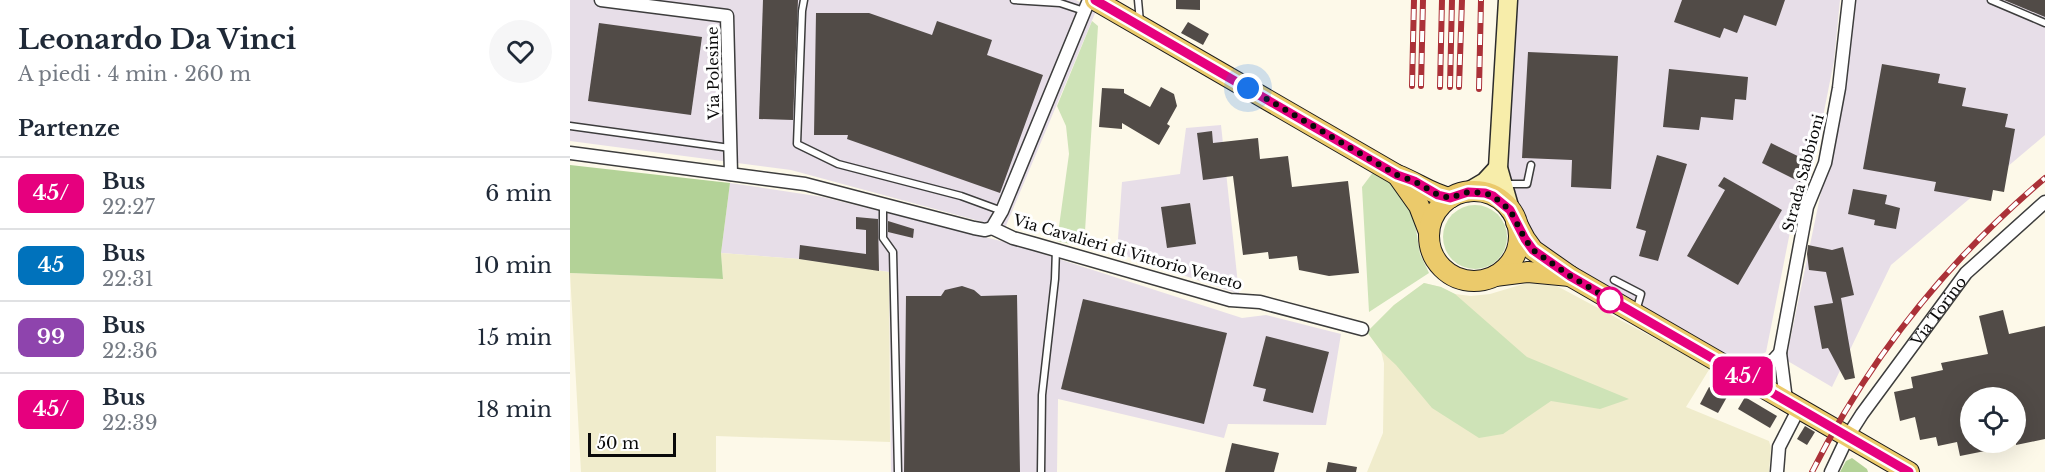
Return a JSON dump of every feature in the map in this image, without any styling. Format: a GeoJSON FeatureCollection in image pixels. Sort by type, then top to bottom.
{"type":"FeatureCollection","features":[{"type":"Feature","properties":{"kind":"main road"},"geometry":{"type":"LineString","coordinates":[[1090,4],[1140,26],[1397,175],[1414,181],[1438,195],[1485,193],[1493,196],[1513,216],[1533,250],[1570,276],[1909,472]]}},
{"type":"Feature","properties":{"kind":"main road"},"geometry":{"type":"LineString","coordinates":[[1397,175],[1419,206],[1429,232],[1432,254],[1445,270],[1466,280],[1476,281],[1528,272],[1570,276]]}},
{"type":"Feature","properties":{"kind":"main road"},"geometry":{"type":"LineString","coordinates":[[1429,232],[1438,209],[1459,195]]}},
{"type":"Feature","properties":{"kind":"main road"},"geometry":{"type":"LineString","coordinates":[[1494,277],[1507,266],[1515,254],[1519,239],[1513,216]]}},
{"type":"Feature","properties":{"kind":"street","name":"Via Polesine"},"geometry":{"type":"LineString","coordinates":[[601,0],[727,16],[731,174]]}},
{"type":"Feature","properties":{"kind":"street"},"geometry":{"type":"LineString","coordinates":[[1508,0],[1500,176],[1513,216]]}},
{"type":"Feature","properties":{"kind":"street","name":"Strada Sabbioni"},"geometry":{"type":"LineString","coordinates":[[1792,404],[1780,353],[1807,207],[1825,163],[1839,88],[1849,0]]}},
{"type":"Feature","properties":{"kind":"street","name":"Via Cavalieri di Vittorio Veneto"},"geometry":{"type":"LineString","coordinates":[[992,228],[1002,211],[1090,4]]}},
{"type":"Feature","properties":{"kind":"street","name":"Via Cavalieri di Vittorio Veneto"},"geometry":{"type":"LineString","coordinates":[[570,153],[805,184],[974,228],[985,230],[992,228],[1013,238],[1230,300],[1260,303],[1362,329]]}},
{"type":"Feature","properties":{"kind":"street"},"geometry":{"type":"LineString","coordinates":[[1459,195],[1500,176]]}},
{"type":"Feature","properties":{"kind":"street","name":"Via Torino"},"geometry":{"type":"LineString","coordinates":[[1831,472],[1848,436],[1862,414],[1966,273],[2044,203]]}},
{"type":"Feature","properties":{"kind":"street"},"geometry":{"type":"LineString","coordinates":[[1753,382],[1780,353]]}},
{"type":"Feature","properties":{"kind":"street"},"geometry":{"type":"LineString","coordinates":[[1777,472],[1779,447],[1792,404]]}},
{"type":"Feature","properties":{"kind":"lane"},"geometry":{"type":"LineString","coordinates":[[804,0],[797,144],[838,164],[961,196],[1002,211]]}},
{"type":"Feature","properties":{"kind":"lane"},"geometry":{"type":"LineString","coordinates":[[1014,0],[1090,4]]}},
{"type":"Feature","properties":{"kind":"lane"},"geometry":{"type":"LineString","coordinates":[[1138,0],[1140,26]]}},
{"type":"Feature","properties":{"kind":"lane"},"geometry":{"type":"LineString","coordinates":[[1991,0],[2045,23]]}},
{"type":"Feature","properties":{"kind":"lane"},"geometry":{"type":"LineString","coordinates":[[570,126],[730,148]]}},
{"type":"Feature","properties":{"kind":"lane"},"geometry":{"type":"LineString","coordinates":[[1500,176],[1527,184],[1531,165]]}},
{"type":"Feature","properties":{"kind":"lane"},"geometry":{"type":"LineString","coordinates":[[882,205],[883,238],[893,252],[898,472]]}},
{"type":"Feature","properties":{"kind":"lane"},"geometry":{"type":"LineString","coordinates":[[1041,472],[1042,395],[1055,279],[1056,249]]}},
{"type":"Feature","properties":{"kind":"lane"},"geometry":{"type":"LineString","coordinates":[[1614,280],[1641,294],[1635,315]]}},
{"type":"Feature","properties":{"kind":"shaded area"},"geometry":{"type":"Polygon","coordinates":[[[570,0],[1076,0],[1096,11],[1005,228],[791,170],[570,141],[570,0]]]}},
{"type":"Feature","properties":{"kind":"shaded area"},"geometry":{"type":"Polygon","coordinates":[[[1516,0],[1840,0],[1834,61],[1815,157],[1794,212],[1766,352],[1742,365],[1569,265],[1535,240],[1510,194],[1508,176],[1516,0]]]}},
{"type":"Feature","properties":{"kind":"shaded area"},"geometry":{"type":"Polygon","coordinates":[[[1853,0],[2045,0],[2045,135],[1891,265],[1832,387],[1786,360],[1821,192],[1853,0]]]}},
{"type":"Feature","properties":{"kind":"shaded area"},"geometry":{"type":"Polygon","coordinates":[[[1221,125],[1239,294],[1117,253],[1122,182],[1180,174],[1186,128],[1221,125]]]}},
{"type":"Feature","properties":{"kind":"shaded area"},"geometry":{"type":"Polygon","coordinates":[[[730,183],[823,197],[1009,243],[1242,318],[1266,315],[1341,334],[1326,425],[1228,424],[1224,438],[1058,399],[1057,472],[891,472],[889,272],[799,259],[721,253],[730,183]]]}},
{"type":"Feature","properties":{"kind":"shaded area"},"geometry":{"type":"Polygon","coordinates":[[[721,253],[799,259],[889,272],[890,442],[716,436],[716,472],[581,472],[570,273],[723,279],[721,253]]]}},
{"type":"Feature","properties":{"kind":"shaded area"},"geometry":{"type":"Polygon","coordinates":[[[1424,283],[1441,287],[1455,294],[1471,296],[1490,294],[1527,283],[1557,286],[1710,368],[1686,407],[1769,441],[1771,448],[1769,472],[1367,472],[1383,433],[1384,363],[1381,351],[1367,332],[1394,305],[1424,283]]]}},
{"type":"Feature","properties":{"kind":"green space"},"geometry":{"type":"Polygon","coordinates":[[[1092,21],[1098,26],[1084,247],[1057,241],[1069,154],[1066,126],[1057,106],[1092,21]]]}},
{"type":"Feature","properties":{"kind":"green space"},"geometry":{"type":"Polygon","coordinates":[[[570,165],[730,183],[721,253],[723,279],[570,273],[570,165]]]}},
{"type":"Feature","properties":{"kind":"green space"},"geometry":{"type":"Polygon","coordinates":[[[1374,171],[1390,182],[1413,211],[1420,254],[1429,273],[1369,312],[1362,187],[1374,171]]]}},
{"type":"Feature","properties":{"kind":"green space"},"geometry":{"type":"Polygon","coordinates":[[[1475,205],[1487,207],[1498,214],[1505,225],[1507,237],[1505,249],[1498,260],[1487,267],[1475,269],[1463,267],[1452,260],[1445,249],[1443,237],[1445,225],[1452,214],[1463,207],[1475,205]]]}},
{"type":"Feature","properties":{"kind":"green space"},"geometry":{"type":"Polygon","coordinates":[[[1424,283],[1441,287],[1455,294],[1527,357],[1629,399],[1600,409],[1551,401],[1503,434],[1479,438],[1432,408],[1367,332],[1394,305],[1424,283]]]}},
{"type":"Feature","properties":{"kind":"green space"},"geometry":{"type":"Polygon","coordinates":[[[1852,458],[1868,472],[1840,472],[1846,461],[1852,458]]]}},
{"type":"Feature","properties":{"kind":"building"},"geometry":{"type":"Polygon","coordinates":[[[763,0],[798,0],[793,120],[759,119],[763,0]]]}},
{"type":"Feature","properties":{"kind":"building"},"geometry":{"type":"Polygon","coordinates":[[[1176,0],[1200,0],[1200,10],[1176,9],[1176,0]]]}},
{"type":"Feature","properties":{"kind":"building"},"geometry":{"type":"Polygon","coordinates":[[[1682,0],[1785,0],[1776,26],[1744,15],[1737,33],[1724,28],[1720,38],[1674,22],[1682,0]]]}},
{"type":"Feature","properties":{"kind":"building"},"geometry":{"type":"Polygon","coordinates":[[[2004,0],[2045,0],[2045,17],[2004,0]]]}},
{"type":"Feature","properties":{"kind":"building"},"geometry":{"type":"Polygon","coordinates":[[[816,13],[869,13],[932,35],[937,21],[992,40],[987,55],[1043,75],[1000,193],[847,139],[848,135],[814,135],[816,13]]]}},
{"type":"Feature","properties":{"kind":"building"},"geometry":{"type":"Polygon","coordinates":[[[1188,22],[1209,34],[1203,45],[1181,33],[1188,22]]]}},
{"type":"Feature","properties":{"kind":"building"},"geometry":{"type":"Polygon","coordinates":[[[599,23],[702,37],[691,115],[588,101],[599,23]]]}},
{"type":"Feature","properties":{"kind":"building"},"geometry":{"type":"Polygon","coordinates":[[[1528,52],[1618,56],[1611,189],[1571,187],[1572,160],[1522,158],[1528,52]]]}},
{"type":"Feature","properties":{"kind":"building"},"geometry":{"type":"Polygon","coordinates":[[[1882,64],[1940,74],[1938,83],[1966,88],[1962,106],[2008,114],[2005,127],[2015,129],[2004,192],[1993,190],[1991,201],[1934,191],[1936,182],[1863,169],[1882,64]]]}},
{"type":"Feature","properties":{"kind":"building"},"geometry":{"type":"Polygon","coordinates":[[[1669,69],[1748,77],[1746,100],[1735,99],[1733,120],[1701,117],[1699,130],[1663,127],[1669,69]]]}},
{"type":"Feature","properties":{"kind":"building"},"geometry":{"type":"Polygon","coordinates":[[[1161,87],[1174,94],[1177,106],[1167,124],[1170,126],[1159,145],[1122,123],[1122,129],[1099,127],[1102,88],[1124,89],[1124,93],[1150,107],[1161,87]]]}},
{"type":"Feature","properties":{"kind":"building"},"geometry":{"type":"Polygon","coordinates":[[[1212,131],[1213,143],[1258,138],[1260,159],[1288,156],[1292,187],[1348,181],[1359,273],[1329,276],[1299,270],[1297,256],[1269,259],[1268,252],[1243,255],[1233,176],[1203,180],[1197,133],[1212,131]]]}},
{"type":"Feature","properties":{"kind":"building"},"geometry":{"type":"Polygon","coordinates":[[[1771,143],[1810,162],[1800,182],[1762,163],[1771,143]]]}},
{"type":"Feature","properties":{"kind":"building"},"geometry":{"type":"Polygon","coordinates":[[[1657,155],[1687,164],[1658,261],[1639,256],[1646,231],[1636,228],[1657,155]]]}},
{"type":"Feature","properties":{"kind":"building"},"geometry":{"type":"Polygon","coordinates":[[[1724,177],[1782,210],[1738,285],[1687,256],[1725,190],[1718,186],[1724,177]]]}},
{"type":"Feature","properties":{"kind":"building"},"geometry":{"type":"Polygon","coordinates":[[[1853,189],[1887,195],[1885,204],[1900,208],[1896,229],[1874,225],[1875,220],[1848,214],[1853,189]]]}},
{"type":"Feature","properties":{"kind":"building"},"geometry":{"type":"Polygon","coordinates":[[[1190,203],[1196,244],[1167,248],[1161,207],[1190,203]]]}},
{"type":"Feature","properties":{"kind":"building"},"geometry":{"type":"Polygon","coordinates":[[[856,217],[878,219],[879,271],[799,259],[800,245],[866,254],[866,230],[856,229],[856,217]]]}},
{"type":"Feature","properties":{"kind":"building"},"geometry":{"type":"Polygon","coordinates":[[[888,221],[914,229],[913,238],[888,232],[888,221]]]}},
{"type":"Feature","properties":{"kind":"building"},"geometry":{"type":"Polygon","coordinates":[[[1808,245],[1832,250],[1843,247],[1854,295],[1841,298],[1855,378],[1845,380],[1828,348],[1822,349],[1814,306],[1833,303],[1826,272],[1809,270],[1808,245]]]}},
{"type":"Feature","properties":{"kind":"building"},"geometry":{"type":"Polygon","coordinates":[[[962,286],[974,290],[981,296],[1017,295],[1020,472],[904,472],[906,296],[941,296],[945,290],[962,286]]]}},
{"type":"Feature","properties":{"kind":"building"},"geometry":{"type":"Polygon","coordinates":[[[1083,299],[1227,333],[1204,424],[1061,389],[1083,299]]]}},
{"type":"Feature","properties":{"kind":"building"},"geometry":{"type":"Polygon","coordinates":[[[2003,310],[2009,334],[2045,326],[2045,439],[2026,443],[2026,387],[1960,387],[1960,453],[1975,453],[1960,456],[1957,442],[1938,446],[1936,437],[1920,440],[1915,417],[1900,421],[1894,392],[1913,388],[1911,377],[1943,370],[1941,363],[1988,354],[1979,316],[2003,310]]]}},
{"type":"Feature","properties":{"kind":"building"},"geometry":{"type":"Polygon","coordinates":[[[1266,336],[1329,352],[1313,413],[1263,401],[1266,389],[1253,386],[1266,336]]]}},
{"type":"Feature","properties":{"kind":"building"},"geometry":{"type":"Polygon","coordinates":[[[1709,387],[1727,397],[1718,413],[1700,404],[1709,387]]]}},
{"type":"Feature","properties":{"kind":"building"},"geometry":{"type":"Polygon","coordinates":[[[1745,397],[1777,416],[1770,428],[1738,409],[1745,397]]]}},
{"type":"Feature","properties":{"kind":"building"},"geometry":{"type":"Polygon","coordinates":[[[1805,426],[1815,432],[1807,445],[1797,439],[1805,426]]]}},
{"type":"Feature","properties":{"kind":"building"},"geometry":{"type":"Polygon","coordinates":[[[1232,443],[1279,453],[1274,472],[1225,472],[1232,443]]]}},
{"type":"Feature","properties":{"kind":"building"},"geometry":{"type":"Polygon","coordinates":[[[1328,462],[1357,467],[1356,472],[1326,472],[1328,462]]]}},
{"type":"Feature","properties":{"kind":"railway"},"geometry":{"type":"LineString","coordinates":[[1412,86],[1414,0]]}},
{"type":"Feature","properties":{"kind":"railway"},"geometry":{"type":"LineString","coordinates":[[1421,86],[1423,0]]}},
{"type":"Feature","properties":{"kind":"railway"},"geometry":{"type":"LineString","coordinates":[[1440,87],[1442,0]]}},
{"type":"Feature","properties":{"kind":"railway"},"geometry":{"type":"LineString","coordinates":[[1450,87],[1452,0]]}},
{"type":"Feature","properties":{"kind":"railway"},"geometry":{"type":"LineString","coordinates":[[1459,87],[1462,0]]}},
{"type":"Feature","properties":{"kind":"railway"},"geometry":{"type":"LineString","coordinates":[[1479,89],[1481,0]]}},
{"type":"Feature","properties":{"kind":"railway"},"geometry":{"type":"LineString","coordinates":[[1812,472],[1859,390],[1885,350],[1914,313],[1976,242],[2045,178]]}},
{"type":"Feature","properties":{"kind":"bus line","name":"45/"},"geometry":{"type":"LineString","coordinates":[[1095,0],[1397,175],[1414,181],[1438,195],[1450,198],[1468,192],[1493,196],[1510,210],[1533,250],[1570,276],[1909,472]]}},
{"type":"Feature","properties":{"kind":"route"},"geometry":{"type":"LineString","coordinates":[[1248,88],[1397,175],[1414,181],[1438,195],[1450,198],[1459,194],[1477,192],[1493,196],[1510,210],[1533,250],[1570,276],[1617,304],[1610,300]]}}]}
